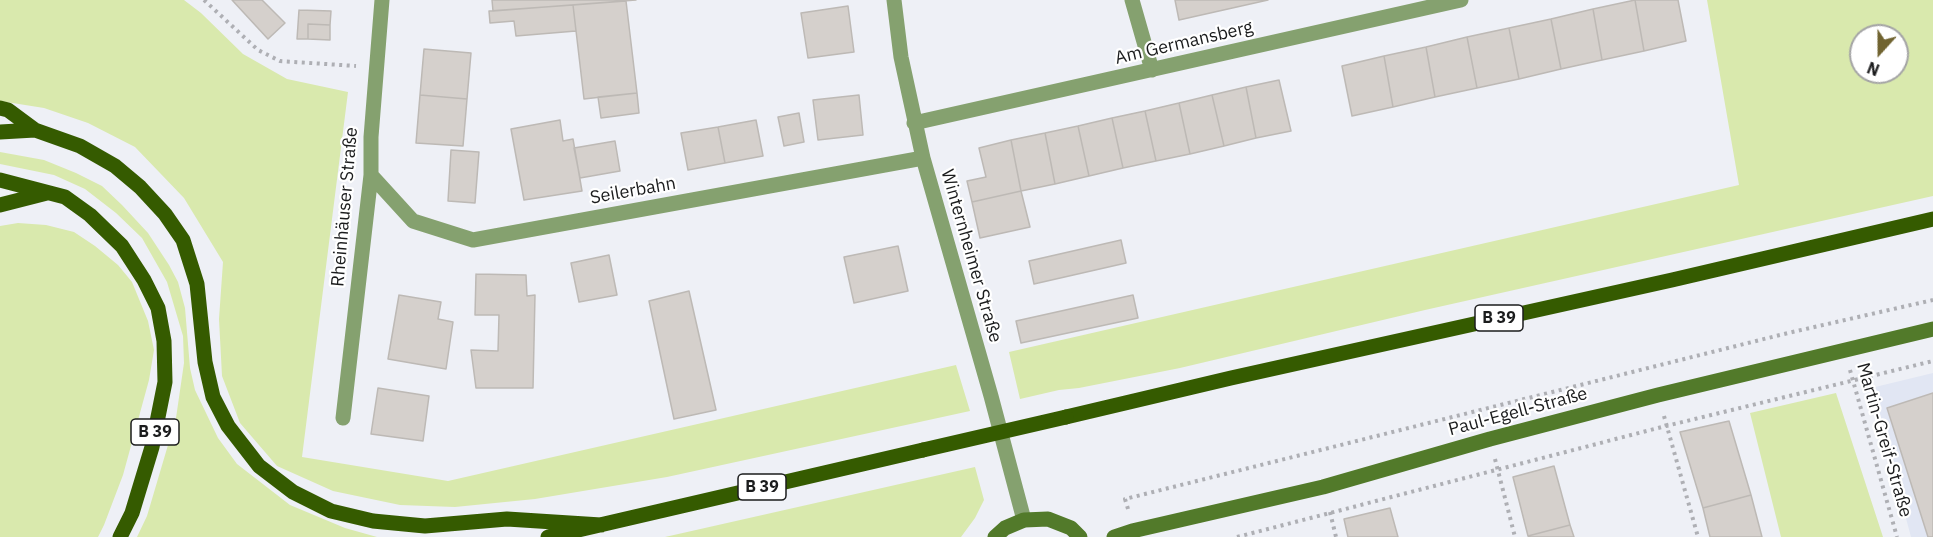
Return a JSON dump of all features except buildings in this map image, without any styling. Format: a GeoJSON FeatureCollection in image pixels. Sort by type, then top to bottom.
{"type":"FeatureCollection","features":[{"type":"Feature","properties":{"kind":"main road"},"geometry":{"type":"LineString","coordinates":[[0,108],[8,110],[35,130],[80,146],[116,166],[165,214],[183,240],[197,284],[205,362],[213,397],[228,426],[259,466],[292,492],[331,511],[373,521],[425,526],[507,519],[601,525]]}},
{"type":"Feature","properties":{"kind":"main road"},"geometry":{"type":"LineString","coordinates":[[0,132],[35,130]]}},
{"type":"Feature","properties":{"kind":"main road","name":"B 39"},"geometry":{"type":"LineString","coordinates":[[0,180],[65,197],[90,215],[122,246],[144,280],[158,308],[164,341],[165,382],[152,447],[132,513],[120,537]]}},
{"type":"Feature","properties":{"kind":"main road"},"geometry":{"type":"LineString","coordinates":[[0,205],[50,192]]}},
{"type":"Feature","properties":{"kind":"main road","name":"B 39"},"geometry":{"type":"LineString","coordinates":[[548,537],[1230,378],[1672,280],[1933,219]]}},
{"type":"Feature","properties":{"kind":"street","name":"Rheinhäuser Straße"},"geometry":{"type":"LineString","coordinates":[[343,418],[371,175],[371,137],[382,0]]}},
{"type":"Feature","properties":{"kind":"street","name":"Winternheimer Straße"},"geometry":{"type":"LineString","coordinates":[[894,0],[901,57],[914,123],[1024,520]]}},
{"type":"Feature","properties":{"kind":"street"},"geometry":{"type":"LineString","coordinates":[[1132,0],[1152,70]]}},
{"type":"Feature","properties":{"kind":"street","name":"Am Germansberg"},"geometry":{"type":"LineString","coordinates":[[914,123],[1461,0]]}},
{"type":"Feature","properties":{"kind":"street","name":"Seilerbahn"},"geometry":{"type":"LineString","coordinates":[[371,175],[413,221],[473,240],[923,158]]}},
{"type":"Feature","properties":{"kind":"street","name":"Paul-Egell-Straße"},"geometry":{"type":"LineString","coordinates":[[1114,537],[1323,487],[1490,439],[1658,395],[1933,329]]}},
{"type":"Feature","properties":{"kind":"street"},"geometry":{"type":"LineString","coordinates":[[995,537],[1005,528],[1024,520],[1048,519],[1071,528],[1080,537]]}},
{"type":"Feature","properties":{"kind":"path"},"geometry":{"type":"LineString","coordinates":[[204,0],[258,50],[280,60],[323,65],[378,67]]}},
{"type":"Feature","properties":{"kind":"path"},"geometry":{"type":"LineString","coordinates":[[1125,499],[1788,333],[1933,300]]}},
{"type":"Feature","properties":{"kind":"path","name":"Martin-Greif-Straße"},"geometry":{"type":"LineString","coordinates":[[1844,350],[1897,537]]}},
{"type":"Feature","properties":{"kind":"path"},"geometry":{"type":"LineString","coordinates":[[1237,537],[1666,426],[1933,361]]}},
{"type":"Feature","properties":{"kind":"path"},"geometry":{"type":"LineString","coordinates":[[1658,395],[1698,537]]}},
{"type":"Feature","properties":{"kind":"path"},"geometry":{"type":"LineString","coordinates":[[1490,439],[1515,537]]}},
{"type":"Feature","properties":{"kind":"path"},"geometry":{"type":"LineString","coordinates":[[1323,487],[1336,537]]}},
{"type":"Feature","properties":{"kind":"shaded area"},"geometry":{"type":"Polygon","coordinates":[[[1933,373],[1933,537],[1911,537],[1871,388],[1933,373]]]}},
{"type":"Feature","properties":{"kind":"green space"},"geometry":{"type":"Polygon","coordinates":[[[0,0],[184,0],[201,13],[243,54],[287,79],[348,92],[302,457],[448,481],[956,365],[970,411],[667,477],[535,499],[455,507],[400,505],[333,491],[277,466],[240,423],[222,376],[219,319],[223,262],[184,198],[135,147],[88,123],[44,108],[0,101],[0,0]]]}},
{"type":"Feature","properties":{"kind":"green space"},"geometry":{"type":"Polygon","coordinates":[[[1707,0],[1933,0],[1933,196],[1425,310],[1180,368],[1020,399],[1009,352],[1739,185],[1707,0]]]}},
{"type":"Feature","properties":{"kind":"green space"},"geometry":{"type":"Polygon","coordinates":[[[0,152],[44,160],[76,173],[102,186],[122,205],[148,233],[178,282],[185,308],[190,368],[195,390],[218,438],[237,464],[290,505],[345,528],[377,537],[137,537],[147,516],[176,418],[184,363],[183,336],[167,282],[142,238],[116,213],[85,189],[54,175],[0,164],[0,152]]]}},
{"type":"Feature","properties":{"kind":"green space"},"geometry":{"type":"Polygon","coordinates":[[[18,223],[46,225],[74,232],[95,246],[118,265],[132,282],[148,321],[154,350],[149,380],[123,475],[98,537],[0,537],[0,226],[18,223]]]}},
{"type":"Feature","properties":{"kind":"green space"},"geometry":{"type":"Polygon","coordinates":[[[1836,393],[1883,537],[1781,537],[1750,413],[1836,393]]]}},
{"type":"Feature","properties":{"kind":"green space"},"geometry":{"type":"Polygon","coordinates":[[[975,467],[984,500],[975,518],[961,537],[665,537],[975,467]]]}}]}
